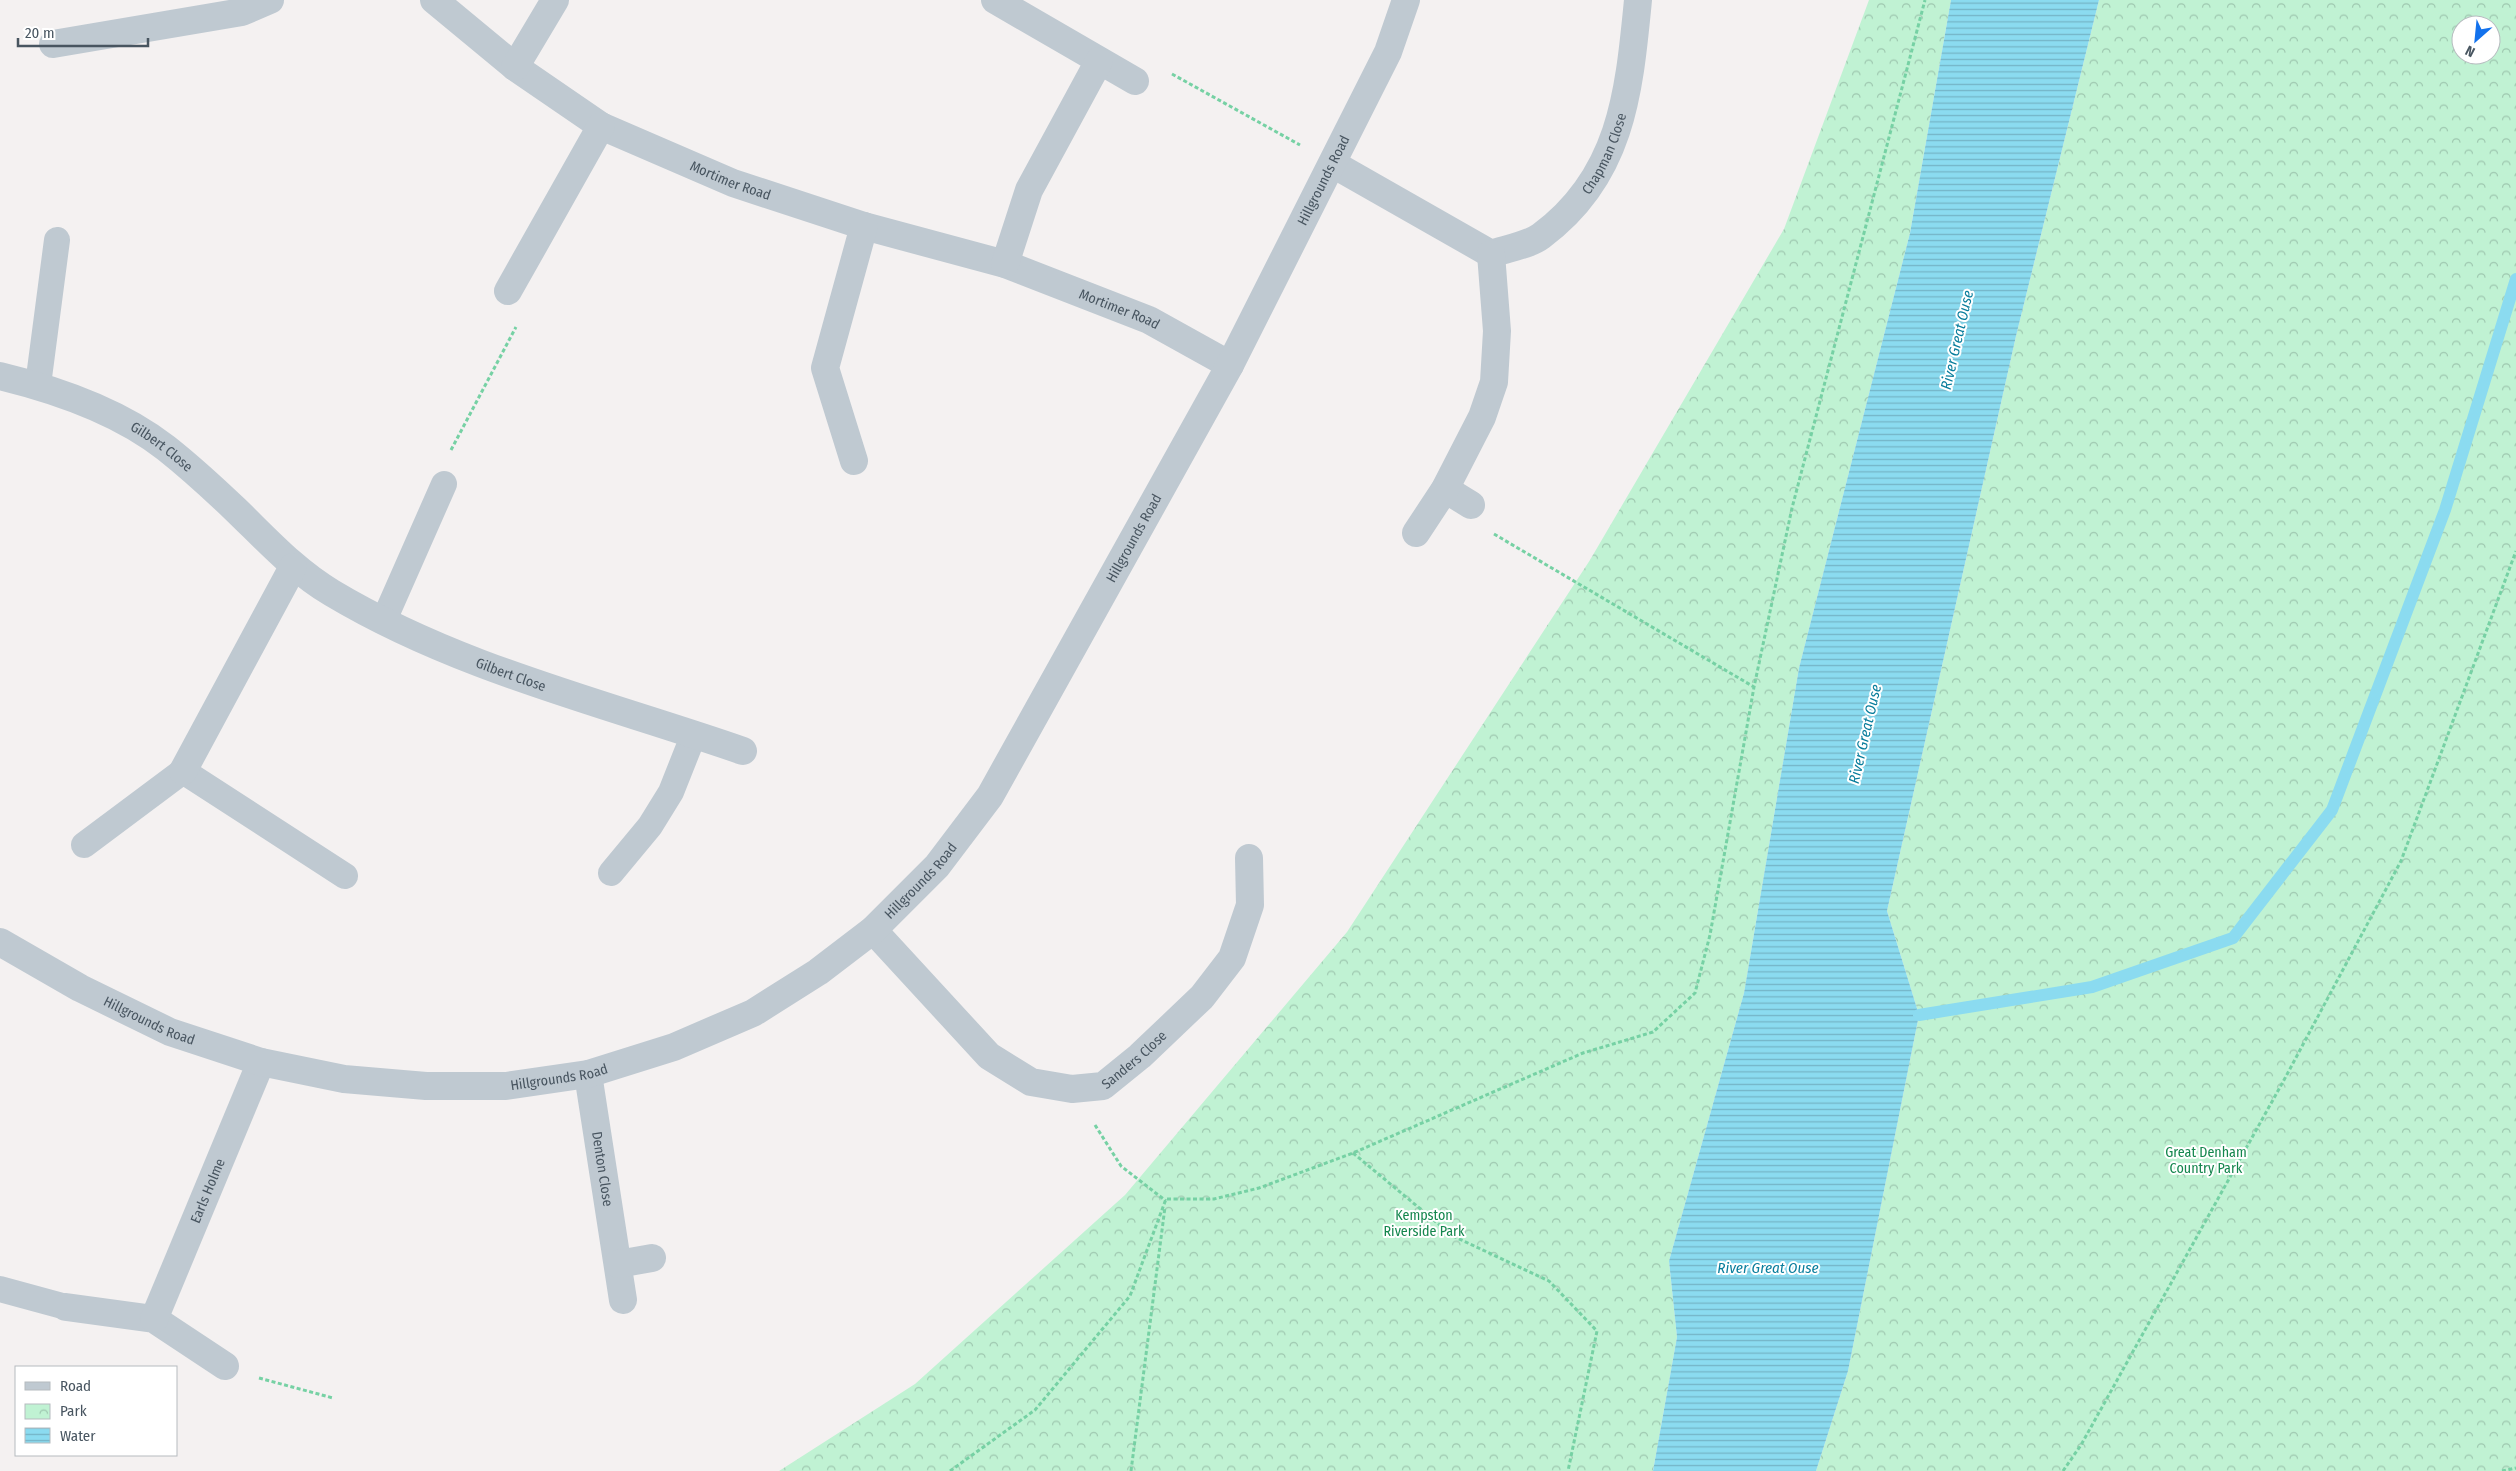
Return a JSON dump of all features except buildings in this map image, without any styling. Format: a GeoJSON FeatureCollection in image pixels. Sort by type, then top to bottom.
{"type":"FeatureCollection","features":[{"type":"Feature","properties":{"kind":"street"},"geometry":{"type":"LineString","coordinates":[[53,44],[242,12],[270,0]]}},
{"type":"Feature","properties":{"kind":"street","name":"Mortimer Road"},"geometry":{"type":"LineString","coordinates":[[434,0],[515,67],[601,126],[732,183],[864,226],[1005,264],[1149,320],[1230,365]]}},
{"type":"Feature","properties":{"kind":"street"},"geometry":{"type":"LineString","coordinates":[[515,67],[554,0]]}},
{"type":"Feature","properties":{"kind":"street"},"geometry":{"type":"LineString","coordinates":[[995,0],[1135,81]]}},
{"type":"Feature","properties":{"kind":"street","name":"Hillgrounds Road"},"geometry":{"type":"LineString","coordinates":[[0,942],[80,988],[170,1032],[261,1062],[344,1079],[426,1086],[506,1086],[588,1074],[674,1047],[753,1013],[818,972],[873,930],[937,866],[990,796],[1230,365],[1388,52],[1406,0]]}},
{"type":"Feature","properties":{"kind":"street","name":"Chapman Close"},"geometry":{"type":"LineString","coordinates":[[1491,254],[1540,237],[1572,208],[1603,167],[1622,118],[1633,55],[1638,0]]}},
{"type":"Feature","properties":{"kind":"street"},"geometry":{"type":"LineString","coordinates":[[1005,264],[1029,190],[1098,61]]}},
{"type":"Feature","properties":{"kind":"street"},"geometry":{"type":"LineString","coordinates":[[508,291],[601,126]]}},
{"type":"Feature","properties":{"kind":"street"},"geometry":{"type":"LineString","coordinates":[[1333,164],[1491,254],[1497,331],[1494,382],[1482,418],[1446,489],[1416,533]]}},
{"type":"Feature","properties":{"kind":"street"},"geometry":{"type":"LineString","coordinates":[[854,461],[826,368],[864,226]]}},
{"type":"Feature","properties":{"kind":"street","name":"Gilbert Close"},"geometry":{"type":"LineString","coordinates":[[0,376],[38,385],[109,413],[165,447],[236,510],[293,567],[332,593],[384,620],[436,646],[538,685],[743,751]]}},
{"type":"Feature","properties":{"kind":"street"},"geometry":{"type":"LineString","coordinates":[[1446,489],[1471,505]]}},
{"type":"Feature","properties":{"kind":"street"},"geometry":{"type":"LineString","coordinates":[[183,771],[293,567]]}},
{"type":"Feature","properties":{"kind":"street","name":"Sanders Close"},"geometry":{"type":"LineString","coordinates":[[873,930],[989,1056],[1031,1082],[1072,1089],[1103,1086],[1140,1056],[1202,997],[1232,958],[1250,905],[1249,858]]}},
{"type":"Feature","properties":{"kind":"street","name":"Earls Holme"},"geometry":{"type":"LineString","coordinates":[[154,1319],[261,1062]]}},
{"type":"Feature","properties":{"kind":"street","name":"Denton Close"},"geometry":{"type":"LineString","coordinates":[[588,1074],[623,1300]]}},
{"type":"Feature","properties":{"kind":"street"},"geometry":{"type":"LineString","coordinates":[[618,1264],[652,1258]]}},
{"type":"Feature","properties":{"kind":"street"},"geometry":{"type":"LineString","coordinates":[[66,1307],[154,1319],[225,1366]]}},
{"type":"Feature","properties":{"kind":"lane"},"geometry":{"type":"LineString","coordinates":[[38,385],[57,240]]}},
{"type":"Feature","properties":{"kind":"lane"},"geometry":{"type":"LineString","coordinates":[[384,620],[444,484]]}},
{"type":"Feature","properties":{"kind":"lane"},"geometry":{"type":"LineString","coordinates":[[611,873],[650,826],[670,792],[694,734]]}},
{"type":"Feature","properties":{"kind":"lane"},"geometry":{"type":"LineString","coordinates":[[84,846],[183,771],[345,876]]}},
{"type":"Feature","properties":{"kind":"lane"},"geometry":{"type":"LineString","coordinates":[[0,1289],[66,1307]]}},
{"type":"Feature","properties":{"kind":"path"},"geometry":{"type":"LineString","coordinates":[[1072,1089],[1121,1166],[1166,1200],[1214,1199],[1260,1188],[1352,1153],[1583,1054],[1653,1032],[1695,993],[1710,935],[1754,687],[1792,508],[1925,0]]}},
{"type":"Feature","properties":{"kind":"path"},"geometry":{"type":"LineString","coordinates":[[1135,81],[1168,72],[1333,164]]}},
{"type":"Feature","properties":{"kind":"path"},"geometry":{"type":"LineString","coordinates":[[444,484],[444,463],[517,325],[508,291]]}},
{"type":"Feature","properties":{"kind":"path"},"geometry":{"type":"LineString","coordinates":[[1471,505],[1479,526],[1754,687]]}},
{"type":"Feature","properties":{"kind":"path"},"geometry":{"type":"LineString","coordinates":[[2063,1471],[2081,1445],[2284,1080],[2401,861],[2516,551]]}},
{"type":"Feature","properties":{"kind":"path"},"geometry":{"type":"LineString","coordinates":[[1352,1153],[1453,1236],[1549,1281],[1597,1331],[1568,1471]]}},
{"type":"Feature","properties":{"kind":"path"},"geometry":{"type":"LineString","coordinates":[[950,1471],[1035,1410],[1130,1296],[1166,1200]]}},
{"type":"Feature","properties":{"kind":"path"},"geometry":{"type":"LineString","coordinates":[[1131,1471],[1166,1200]]}},
{"type":"Feature","properties":{"kind":"path"},"geometry":{"type":"LineString","coordinates":[[225,1366],[286,1387],[332,1398]]}},
{"type":"Feature","properties":{"kind":"path"},"geometry":{"type":"LineString","coordinates":[[2502,1471],[2516,1468]]}},
{"type":"Feature","properties":{"kind":"green space","name":"Kempston Riverside Park"},"geometry":{"type":"Polygon","coordinates":[[[1869,0],[1951,0],[1910,233],[1799,668],[1744,993],[1669,1261],[1677,1337],[1653,1471],[779,1471],[915,1384],[1125,1195],[1347,932],[1590,560],[1784,229],[1869,0]]]}},
{"type":"Feature","properties":{"kind":"green space","name":"Great Denham Country Park"},"geometry":{"type":"Polygon","coordinates":[[[2099,0],[2516,0],[2516,1471],[1816,1471],[1848,1371],[1919,1015],[1887,911],[2016,336],[2099,0]]]}},
{"type":"Feature","properties":{"kind":"water","name":"River Great Ouse"},"geometry":{"type":"Polygon","coordinates":[[[1951,0],[2099,0],[2016,336],[1887,911],[1919,1015],[1848,1371],[1816,1471],[1653,1471],[1677,1337],[1669,1261],[1744,993],[1799,668],[1910,233],[1951,0]]]}},
{"type":"Feature","properties":{"kind":"waterway"},"geometry":{"type":"LineString","coordinates":[[1919,1015],[2092,987],[2233,938],[2332,810],[2445,510],[2516,279]]}}]}
